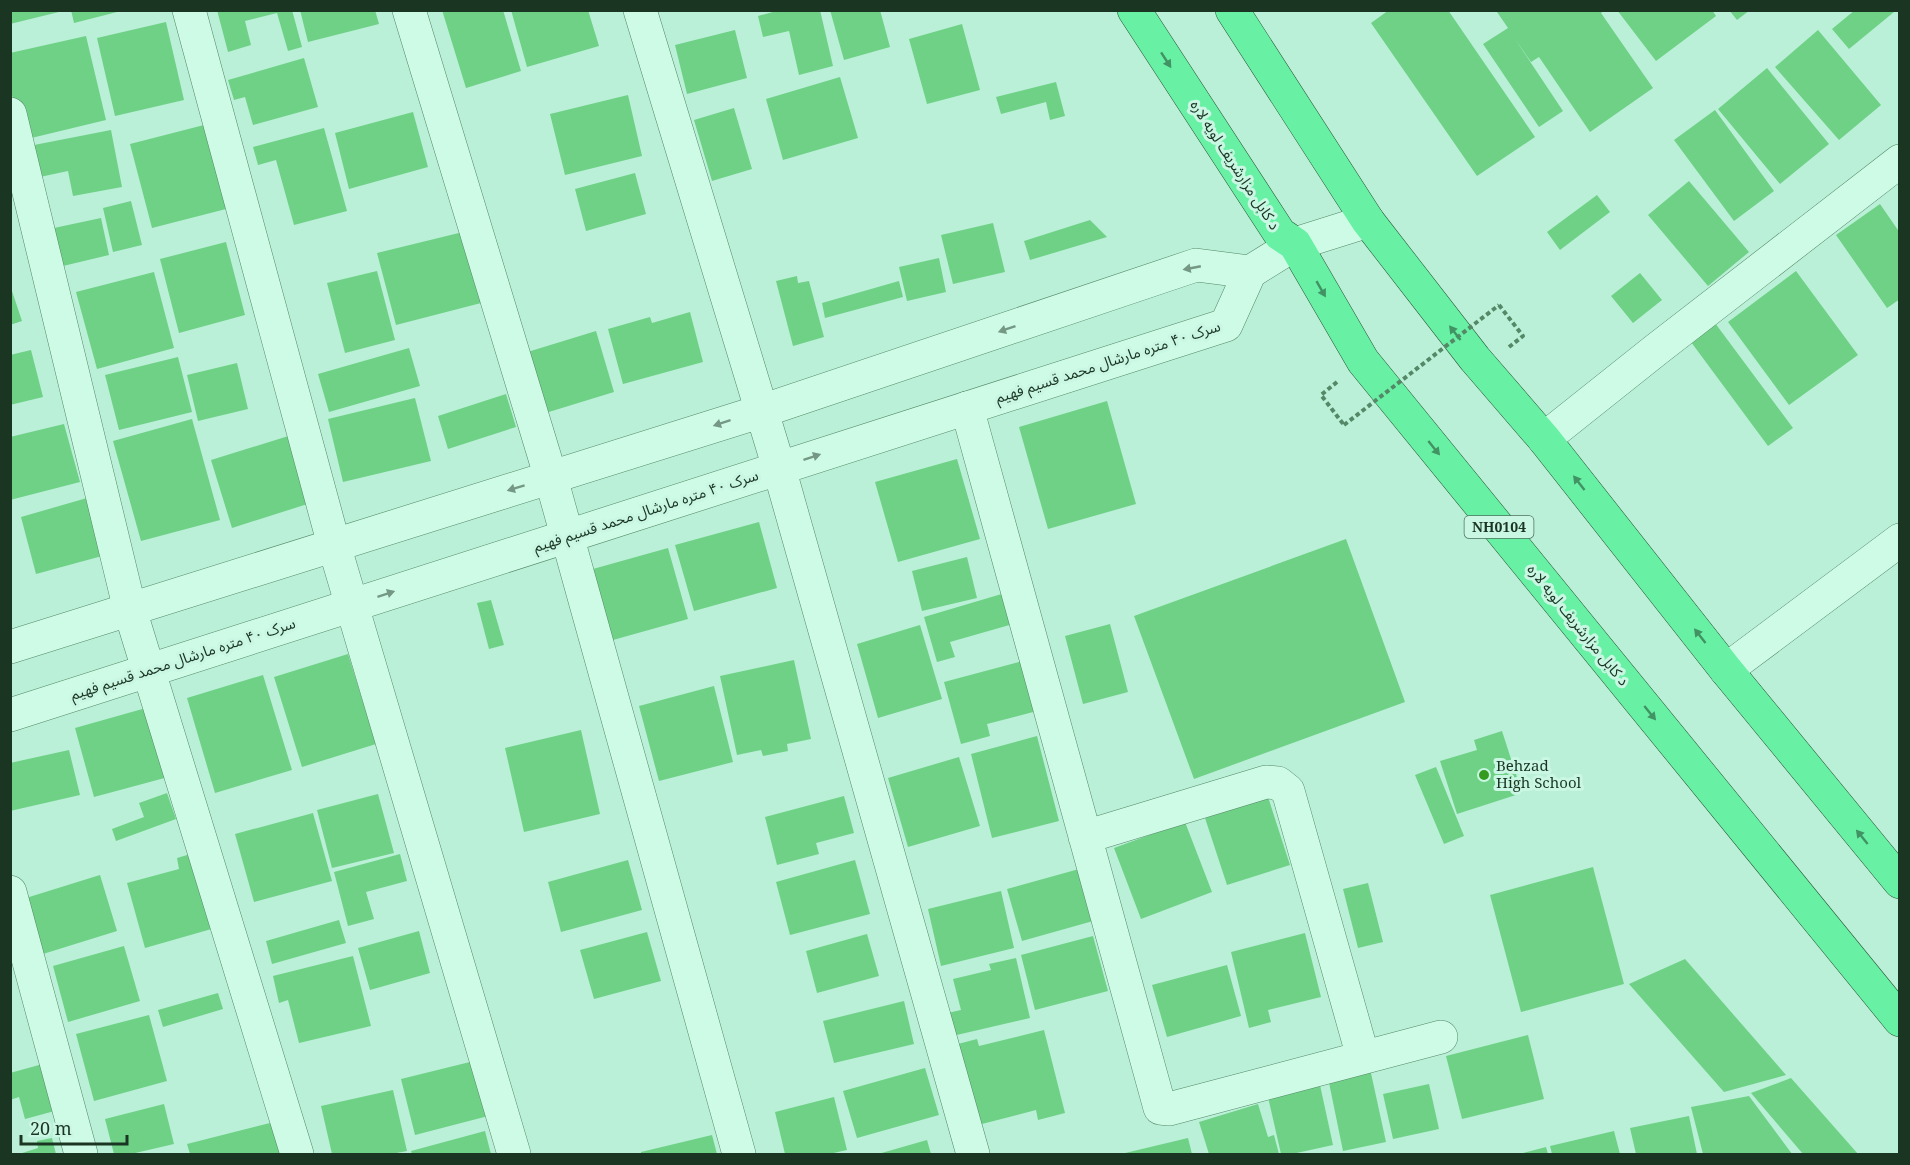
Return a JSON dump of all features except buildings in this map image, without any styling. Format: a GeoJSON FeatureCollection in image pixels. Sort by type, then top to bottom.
{"type":"FeatureCollection","features":[{"type":"Feature","properties":{"kind":"highway","name":"د کابل مزارشریف لویه لاره"},"geometry":{"type":"LineString","coordinates":[[1134,10],[1280,234],[1295,244],[1363,361],[1899,1020]]}},
{"type":"Feature","properties":{"kind":"highway"},"geometry":{"type":"LineString","coordinates":[[1232,10],[1368,221],[1475,359],[1545,439],[1726,670],[1899,882]]}},
{"type":"Feature","properties":{"kind":"street"},"geometry":{"type":"LineString","coordinates":[[189,10],[334,546],[514,1155]]}},
{"type":"Feature","properties":{"kind":"street"},"geometry":{"type":"LineString","coordinates":[[409,10],[551,478],[739,1155]]}},
{"type":"Feature","properties":{"kind":"street"},"geometry":{"type":"LineString","coordinates":[[640,10],[779,468],[974,1155]]}},
{"type":"Feature","properties":{"kind":"street"},"geometry":{"type":"LineString","coordinates":[[10,114],[130,610],[297,1155]]}},
{"type":"Feature","properties":{"kind":"street"},"geometry":{"type":"LineString","coordinates":[[1545,439],[1899,161]]}},
{"type":"Feature","properties":{"kind":"street"},"geometry":{"type":"LineString","coordinates":[[10,647],[762,411],[1196,266],[1250,272],[1295,244],[1368,221]]}},
{"type":"Feature","properties":{"kind":"street","name":"سرک ۴۰ متره مارشال محمد قسیم فهیم"},"geometry":{"type":"LineString","coordinates":[[10,715],[1226,325],[1250,272]]}},
{"type":"Feature","properties":{"kind":"street"},"geometry":{"type":"LineString","coordinates":[[967,408],[1160,1108],[1169,1109],[1441,1036]]}},
{"type":"Feature","properties":{"kind":"street"},"geometry":{"type":"LineString","coordinates":[[1726,670],[1899,540]]}},
{"type":"Feature","properties":{"kind":"street"},"geometry":{"type":"LineString","coordinates":[[1085,837],[1266,782],[1278,783],[1288,791],[1363,1057]]}},
{"type":"Feature","properties":{"kind":"street"},"geometry":{"type":"LineString","coordinates":[[10,892],[81,1155]]}},
{"type":"Feature","properties":{"kind":"path"},"geometry":{"type":"LineString","coordinates":[[1321,395],[1344,425],[1499,305],[1523,336]]}},
{"type":"Feature","properties":{"kind":"place","name":"Behzad High School"},"geometry":{"type":"Point","coordinates":[1484,775]}}]}
